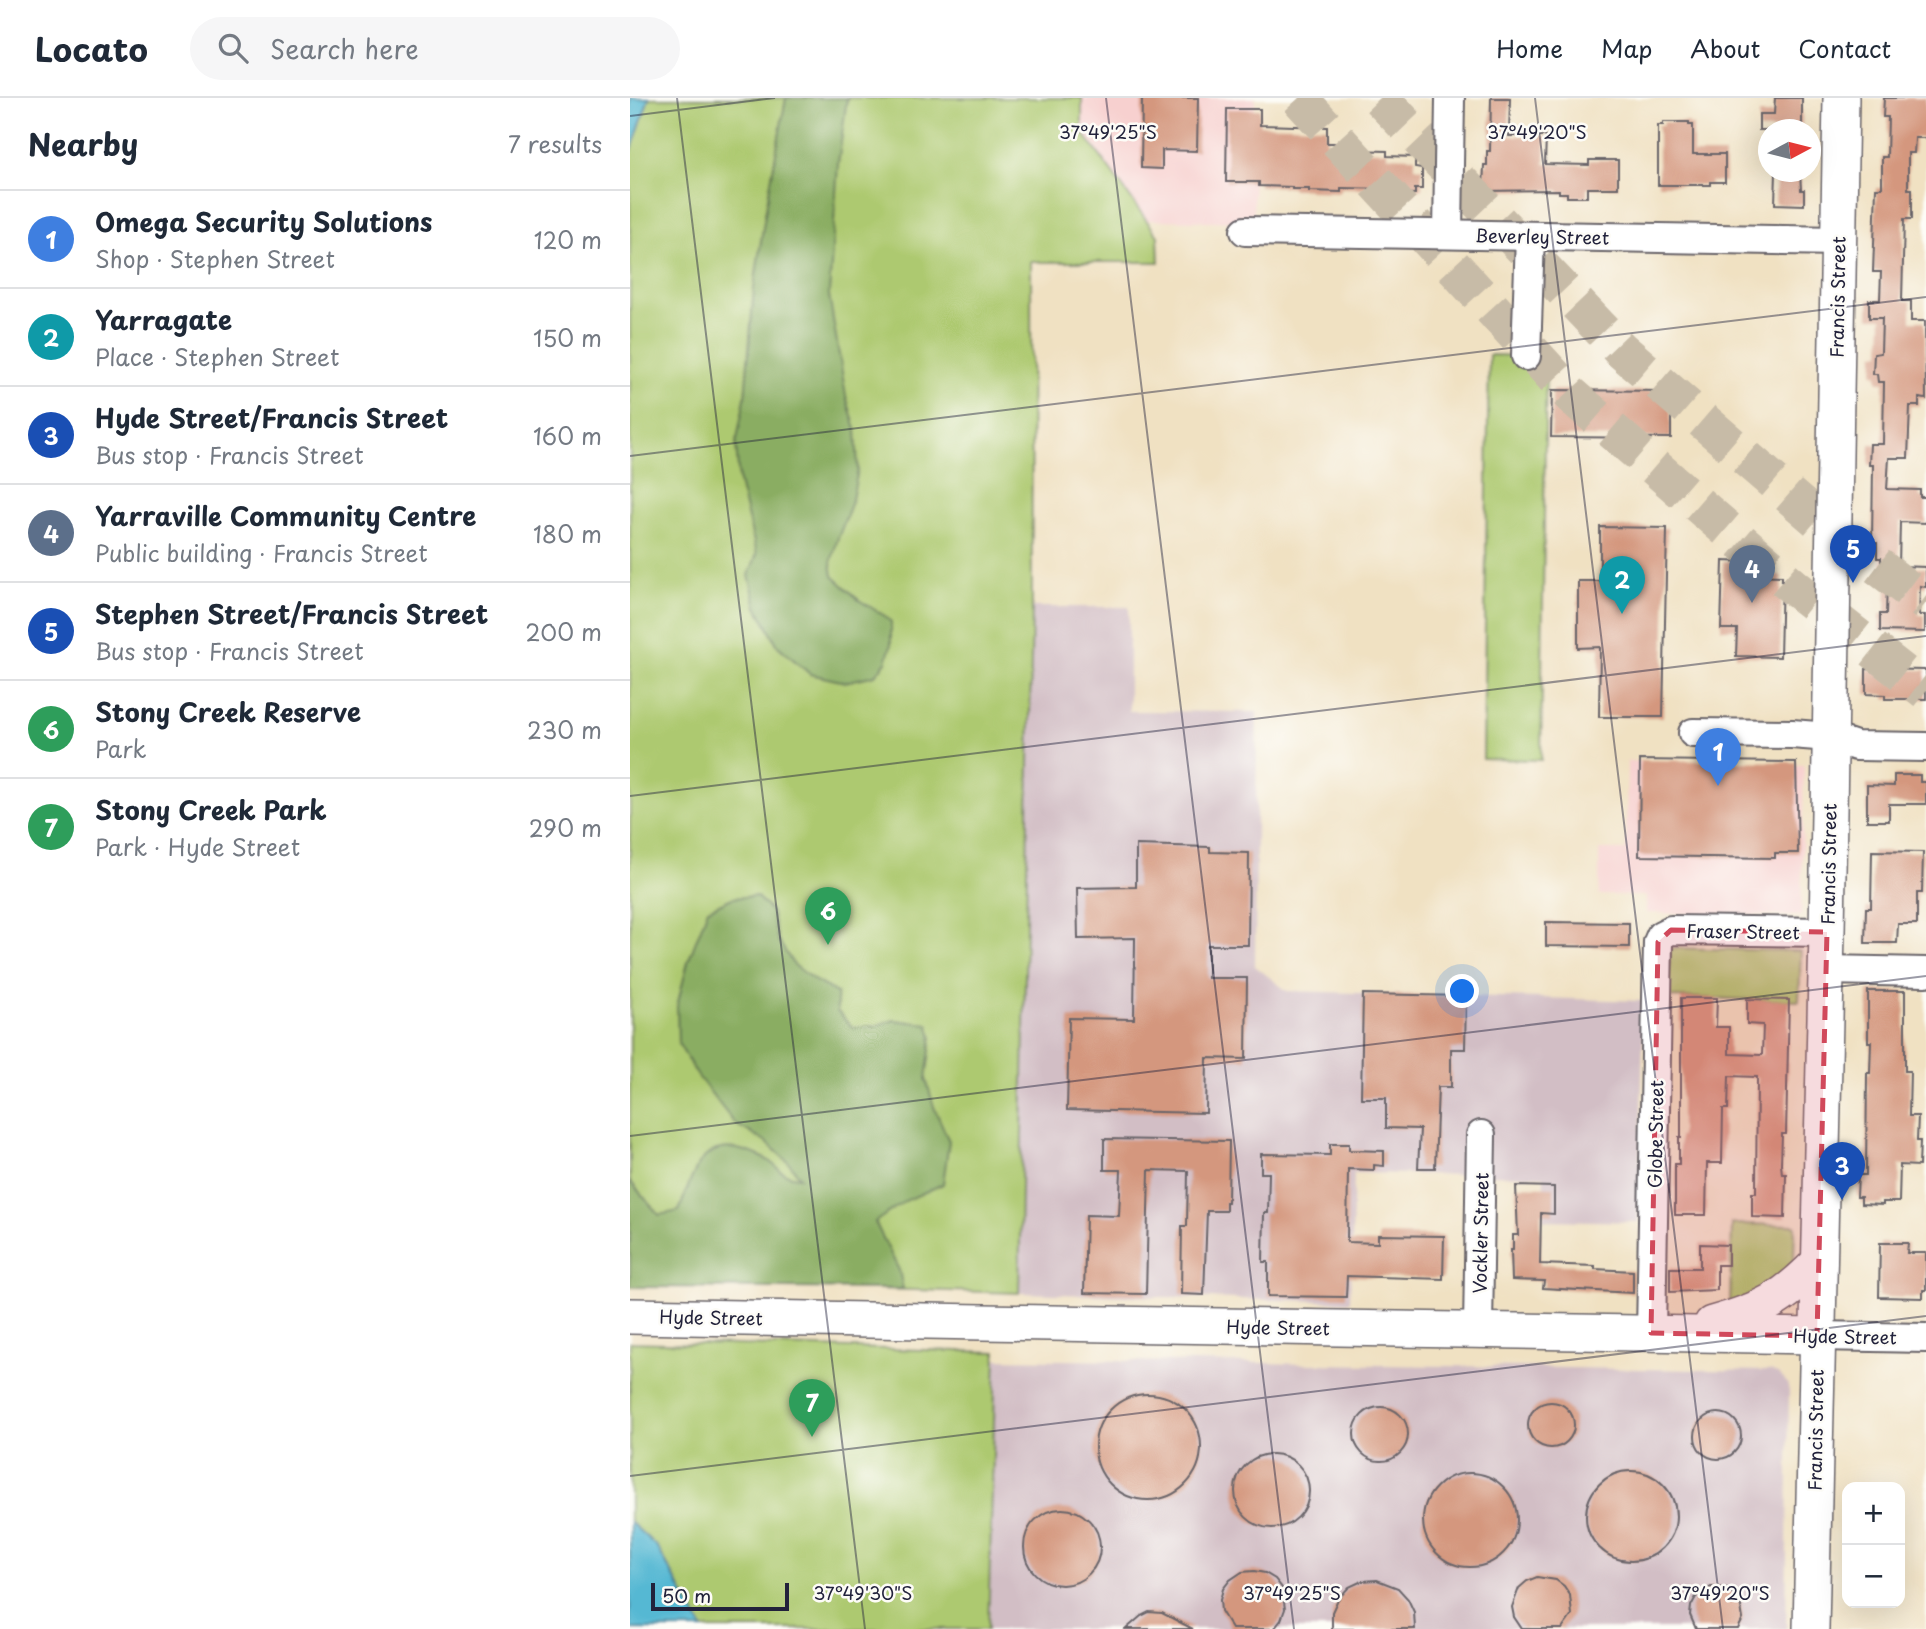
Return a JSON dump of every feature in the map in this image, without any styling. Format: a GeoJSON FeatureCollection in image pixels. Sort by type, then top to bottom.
{"type":"FeatureCollection","features":[{"type":"Feature","properties":{"kind":"main road","name":"Francis Street"},"geometry":{"type":"LineString","coordinates":[[1811,1629],[1841,98]]}},
{"type":"Feature","properties":{"kind":"main road"},"geometry":{"type":"LineString","coordinates":[[1664,1334],[1747,1314],[1766,1306],[1799,1283],[1819,1262]]}},
{"type":"Feature","properties":{"kind":"main road","name":"Hyde Street"},"geometry":{"type":"LineString","coordinates":[[630,1316],[1817,1336]]}},
{"type":"Feature","properties":{"kind":"street"},"geometry":{"type":"LineString","coordinates":[[1448,234],[1450,98]]}},
{"type":"Feature","properties":{"kind":"street","name":"Beverley Street"},"geometry":{"type":"LineString","coordinates":[[1245,231],[1838,241]]}},
{"type":"Feature","properties":{"kind":"street"},"geometry":{"type":"LineString","coordinates":[[1526,356],[1530,236]]}},
{"type":"Feature","properties":{"kind":"street"},"geometry":{"type":"LineString","coordinates":[[1829,737],[1861,730],[1926,732]]}},
{"type":"Feature","properties":{"kind":"street"},"geometry":{"type":"LineString","coordinates":[[1693,733],[1792,734],[1829,737],[1856,746],[1926,747]]}},
{"type":"Feature","properties":{"kind":"street","name":"Fraser Street"},"geometry":{"type":"LineString","coordinates":[[1661,935],[1671,930],[1826,933]]}},
{"type":"Feature","properties":{"kind":"street","name":"Globe Street"},"geometry":{"type":"LineString","coordinates":[[1661,935],[1658,942],[1664,1334]]}},
{"type":"Feature","properties":{"kind":"street"},"geometry":{"type":"LineString","coordinates":[[1826,970],[1926,972]]}},
{"type":"Feature","properties":{"kind":"street","name":"Vockler Street"},"geometry":{"type":"LineString","coordinates":[[1478,1330],[1481,1135]]}},
{"type":"Feature","properties":{"kind":"street","name":"Hyde Street"},"geometry":{"type":"LineString","coordinates":[[1817,1336],[1926,1338]]}},
{"type":"Feature","properties":{"kind":"highlighted area"},"geometry":{"type":"Polygon","coordinates":[[[1671,930],[1827,932],[1817,1336],[1651,1333],[1658,942],[1671,930]]]}},
{"type":"Feature","properties":{"kind":"shaded area"},"geometry":{"type":"Polygon","coordinates":[[[1082,98],[1255,98],[1253,222],[1147,220],[1082,131],[1082,98]]]}},
{"type":"Feature","properties":{"kind":"shaded area"},"geometry":{"type":"Polygon","coordinates":[[[1032,607],[1129,607],[1129,711],[1257,712],[1255,966],[1287,991],[1644,1001],[1638,1222],[1543,1220],[1544,1176],[1354,1173],[1350,1302],[1019,1293],[1032,607]]]}},
{"type":"Feature","properties":{"kind":"shaded area"},"geometry":{"type":"Polygon","coordinates":[[[1627,761],[1804,765],[1801,916],[1646,913],[1646,896],[1599,895],[1599,850],[1626,850],[1627,761]]]}},
{"type":"Feature","properties":{"kind":"shaded area"},"geometry":{"type":"Polygon","coordinates":[[[996,1359],[1770,1371],[1780,1375],[1787,1383],[1789,1391],[1786,1629],[989,1629],[996,1359]]]}},
{"type":"Feature","properties":{"kind":"green space"},"geometry":{"type":"Polygon","coordinates":[[[630,98],[1082,98],[1082,131],[1158,236],[1159,262],[1031,262],[1032,607],[1019,1293],[630,1282],[630,98]]]}},
{"type":"Feature","properties":{"kind":"green space"},"geometry":{"type":"Polygon","coordinates":[[[786,98],[847,98],[838,164],[829,295],[846,396],[856,429],[858,470],[851,504],[831,563],[833,576],[859,600],[891,622],[891,645],[886,662],[875,675],[845,682],[810,674],[778,646],[757,607],[749,575],[757,554],[739,483],[736,444],[745,398],[754,288],[786,98]]]}},
{"type":"Feature","properties":{"kind":"green space"},"geometry":{"type":"Polygon","coordinates":[[[1489,355],[1546,356],[1541,760],[1483,759],[1489,355]]]}},
{"type":"Feature","properties":{"kind":"green space"},"geometry":{"type":"Polygon","coordinates":[[[756,896],[771,911],[778,940],[793,964],[837,993],[837,1011],[852,1027],[875,1026],[894,1020],[928,1024],[932,1036],[926,1079],[934,1107],[949,1141],[943,1184],[905,1201],[875,1222],[899,1270],[903,1289],[630,1287],[630,1181],[659,1215],[679,1211],[697,1167],[705,1157],[715,1151],[727,1148],[742,1150],[768,1160],[786,1174],[800,1177],[765,1141],[735,1124],[697,1075],[678,1043],[677,1006],[688,962],[708,909],[732,898],[756,896]]]}},
{"type":"Feature","properties":{"kind":"green space"},"geometry":{"type":"Polygon","coordinates":[[[1670,948],[1801,951],[1799,1001],[1668,997],[1670,948]]]}},
{"type":"Feature","properties":{"kind":"green space"},"geometry":{"type":"Polygon","coordinates":[[[1732,1224],[1795,1225],[1794,1260],[1775,1283],[1730,1305],[1732,1224]]]}},
{"type":"Feature","properties":{"kind":"green space"},"geometry":{"type":"Polygon","coordinates":[[[630,1342],[996,1352],[988,1629],[703,1629],[657,1547],[630,1522],[630,1342]]]}},
{"type":"Feature","properties":{"kind":"water"},"geometry":{"type":"Polygon","coordinates":[[[630,98],[649,98],[630,155],[630,98]]]}},
{"type":"Feature","properties":{"kind":"water"},"geometry":{"type":"Polygon","coordinates":[[[630,1522],[657,1547],[703,1629],[630,1629],[630,1522]]]}},
{"type":"Feature","properties":{"kind":"building"},"geometry":{"type":"Polygon","coordinates":[[[1142,98],[1198,98],[1197,151],[1162,150],[1162,169],[1141,168],[1142,98]]]}},
{"type":"Feature","properties":{"kind":"building"},"geometry":{"type":"Polygon","coordinates":[[[1491,98],[1510,98],[1509,136],[1546,136],[1545,164],[1589,165],[1589,160],[1618,160],[1618,188],[1587,188],[1587,197],[1567,197],[1567,193],[1559,193],[1559,190],[1483,191],[1484,165],[1487,165],[1487,151],[1490,151],[1491,98]]]}},
{"type":"Feature","properties":{"kind":"building"},"geometry":{"type":"Polygon","coordinates":[[[1775,98],[1802,98],[1802,119],[1759,119],[1759,114],[1774,114],[1775,98]]]}},
{"type":"Feature","properties":{"kind":"building"},"geometry":{"type":"Polygon","coordinates":[[[1884,98],[1926,98],[1926,138],[1915,138],[1914,153],[1908,153],[1908,189],[1912,189],[1912,219],[1904,219],[1902,301],[1911,301],[1911,321],[1925,321],[1926,399],[1919,398],[1919,406],[1910,406],[1908,458],[1889,458],[1887,489],[1920,490],[1920,497],[1926,497],[1926,523],[1900,522],[1899,566],[1926,567],[1926,587],[1920,586],[1919,615],[1925,615],[1925,632],[1880,631],[1880,614],[1886,614],[1887,583],[1881,583],[1881,558],[1877,558],[1877,543],[1872,543],[1873,465],[1869,465],[1870,444],[1883,444],[1884,382],[1878,382],[1877,374],[1873,374],[1874,354],[1881,353],[1882,318],[1869,318],[1869,300],[1880,300],[1881,272],[1873,272],[1876,188],[1882,188],[1882,157],[1887,157],[1888,117],[1883,117],[1884,98]]]}},
{"type":"Feature","properties":{"kind":"building"},"geometry":{"type":"Polygon","coordinates":[[[1227,109],[1260,109],[1260,125],[1327,127],[1327,143],[1352,143],[1352,150],[1387,151],[1387,156],[1415,157],[1415,167],[1422,168],[1422,189],[1415,189],[1415,194],[1394,193],[1394,189],[1341,188],[1341,192],[1309,191],[1292,187],[1259,186],[1259,182],[1226,182],[1227,109]]]}},
{"type":"Feature","properties":{"kind":"building"},"geometry":{"type":"Polygon","coordinates":[[[1663,122],[1689,122],[1689,125],[1693,125],[1693,154],[1725,154],[1725,182],[1710,182],[1710,185],[1658,185],[1658,125],[1663,125],[1663,122]]]}},
{"type":"Feature","properties":{"kind":"building"},"geometry":{"type":"Polygon","coordinates":[[[1776,182],[1801,182],[1801,190],[1804,190],[1804,205],[1775,204],[1776,182]]]}},
{"type":"Feature","properties":{"kind":"building"},"geometry":{"type":"Polygon","coordinates":[[[1552,390],[1671,391],[1671,438],[1551,437],[1552,390]]]}},
{"type":"Feature","properties":{"kind":"building"},"geometry":{"type":"Polygon","coordinates":[[[1600,527],[1667,528],[1663,717],[1599,717],[1600,647],[1578,648],[1578,581],[1600,581],[1600,527]]]}},
{"type":"Feature","properties":{"kind":"building"},"geometry":{"type":"Polygon","coordinates":[[[1723,561],[1748,562],[1748,575],[1782,576],[1780,657],[1736,656],[1737,629],[1721,629],[1723,561]]]}},
{"type":"Feature","properties":{"kind":"building"},"geometry":{"type":"Polygon","coordinates":[[[1866,669],[1926,670],[1926,699],[1885,699],[1885,695],[1866,694],[1866,669]]]}},
{"type":"Feature","properties":{"kind":"building"},"geometry":{"type":"Polygon","coordinates":[[[1640,760],[1796,762],[1798,853],[1775,853],[1775,858],[1639,856],[1640,760]]]}},
{"type":"Feature","properties":{"kind":"building"},"geometry":{"type":"Polygon","coordinates":[[[1894,775],[1920,775],[1920,782],[1926,782],[1926,804],[1889,804],[1889,821],[1867,821],[1867,785],[1894,786],[1894,775]]]}},
{"type":"Feature","properties":{"kind":"building"},"geometry":{"type":"Polygon","coordinates":[[[1136,845],[1210,847],[1210,852],[1249,853],[1248,945],[1208,945],[1208,978],[1247,978],[1246,1059],[1207,1058],[1206,1113],[1067,1110],[1069,1018],[1134,1019],[1135,938],[1078,939],[1077,888],[1136,887],[1136,845]]]}},
{"type":"Feature","properties":{"kind":"building"},"geometry":{"type":"Polygon","coordinates":[[[1872,851],[1923,852],[1922,893],[1917,893],[1917,924],[1898,924],[1897,943],[1865,943],[1866,908],[1871,908],[1872,851]]]}},
{"type":"Feature","properties":{"kind":"building"},"geometry":{"type":"Polygon","coordinates":[[[1546,922],[1629,923],[1629,947],[1546,946],[1546,922]]]}},
{"type":"Feature","properties":{"kind":"building"},"geometry":{"type":"Polygon","coordinates":[[[1868,991],[1905,991],[1905,1071],[1910,1071],[1909,1116],[1918,1116],[1917,1141],[1920,1141],[1919,1166],[1900,1165],[1899,1202],[1883,1202],[1883,1205],[1861,1204],[1861,1197],[1857,1197],[1858,1175],[1866,1175],[1867,1073],[1870,1073],[1871,1042],[1868,1042],[1868,991]]]}},
{"type":"Feature","properties":{"kind":"building"},"geometry":{"type":"Polygon","coordinates":[[[1363,994],[1466,996],[1465,1049],[1451,1049],[1451,1087],[1438,1087],[1435,1168],[1418,1168],[1420,1129],[1386,1128],[1386,1098],[1361,1098],[1363,994]]]}},
{"type":"Feature","properties":{"kind":"building"},"geometry":{"type":"Polygon","coordinates":[[[1681,998],[1717,998],[1716,1027],[1729,1027],[1729,1054],[1762,1055],[1763,1025],[1747,1024],[1747,999],[1789,1000],[1786,1134],[1782,1134],[1781,1164],[1782,1174],[1786,1174],[1785,1218],[1752,1217],[1752,1193],[1756,1193],[1757,1077],[1729,1076],[1728,1109],[1723,1109],[1722,1163],[1707,1163],[1706,1215],[1675,1215],[1675,1164],[1679,1164],[1681,1137],[1681,998]]]}},
{"type":"Feature","properties":{"kind":"building"},"geometry":{"type":"Polygon","coordinates":[[[1104,1139],[1229,1141],[1226,1211],[1207,1211],[1204,1295],[1181,1294],[1182,1226],[1187,1226],[1188,1171],[1149,1170],[1146,1294],[1084,1293],[1086,1215],[1119,1216],[1121,1170],[1104,1170],[1104,1139]]]}},
{"type":"Feature","properties":{"kind":"building"},"geometry":{"type":"Polygon","coordinates":[[[1330,1144],[1349,1144],[1349,1150],[1384,1151],[1384,1166],[1374,1165],[1374,1170],[1348,1169],[1347,1242],[1378,1243],[1378,1235],[1444,1236],[1443,1279],[1347,1276],[1346,1297],[1268,1296],[1268,1262],[1263,1262],[1264,1213],[1268,1213],[1269,1173],[1261,1173],[1261,1154],[1330,1155],[1330,1144]]]}},
{"type":"Feature","properties":{"kind":"building"},"geometry":{"type":"Polygon","coordinates":[[[1516,1186],[1554,1187],[1554,1214],[1541,1213],[1540,1264],[1595,1266],[1595,1269],[1633,1271],[1633,1293],[1543,1288],[1544,1281],[1512,1280],[1513,1235],[1518,1235],[1516,1186]]]}},
{"type":"Feature","properties":{"kind":"building"},"geometry":{"type":"Polygon","coordinates":[[[1880,1243],[1908,1243],[1907,1253],[1926,1253],[1926,1290],[1923,1290],[1923,1298],[1879,1297],[1880,1243]]]}},
{"type":"Feature","properties":{"kind":"building"},"geometry":{"type":"Polygon","coordinates":[[[1700,1244],[1728,1245],[1728,1265],[1717,1265],[1717,1290],[1670,1292],[1670,1268],[1700,1268],[1700,1244]]]}},
{"type":"Feature","properties":{"kind":"building"},"geometry":{"type":"Polygon","coordinates":[[[1148,1394],[1168,1398],[1185,1410],[1197,1427],[1201,1447],[1197,1467],[1185,1484],[1168,1496],[1148,1500],[1128,1496],[1111,1484],[1099,1467],[1095,1447],[1099,1427],[1111,1410],[1128,1398],[1148,1394]]]}},
{"type":"Feature","properties":{"kind":"building"},"geometry":{"type":"Polygon","coordinates":[[[1551,1402],[1567,1409],[1574,1425],[1567,1441],[1551,1448],[1535,1441],[1528,1425],[1535,1409],[1551,1402]]]}},
{"type":"Feature","properties":{"kind":"building"},"geometry":{"type":"Polygon","coordinates":[[[1381,1407],[1400,1415],[1408,1434],[1400,1453],[1381,1461],[1362,1453],[1354,1434],[1362,1415],[1381,1407]]]}},
{"type":"Feature","properties":{"kind":"building"},"geometry":{"type":"Polygon","coordinates":[[[1718,1413],[1734,1420],[1741,1436],[1734,1452],[1718,1459],[1702,1452],[1695,1436],[1702,1420],[1718,1413]]]}},
{"type":"Feature","properties":{"kind":"building"},"geometry":{"type":"Polygon","coordinates":[[[1272,1454],[1293,1460],[1303,1470],[1309,1491],[1303,1512],[1293,1522],[1272,1528],[1251,1522],[1241,1512],[1235,1491],[1241,1470],[1251,1460],[1272,1454]]]}},
{"type":"Feature","properties":{"kind":"building"},"geometry":{"type":"Polygon","coordinates":[[[1631,1471],[1656,1479],[1668,1491],[1676,1516],[1668,1541],[1656,1553],[1631,1561],[1606,1553],[1594,1541],[1586,1516],[1594,1491],[1606,1479],[1631,1471]]]}},
{"type":"Feature","properties":{"kind":"building"},"geometry":{"type":"Polygon","coordinates":[[[1470,1473],[1488,1477],[1503,1487],[1513,1502],[1517,1520],[1513,1538],[1503,1553],[1488,1563],[1470,1567],[1452,1563],[1437,1553],[1427,1538],[1423,1520],[1427,1502],[1437,1487],[1452,1477],[1470,1473]]]}},
{"type":"Feature","properties":{"kind":"building"},"geometry":{"type":"Polygon","coordinates":[[[1055,1509],[1069,1509],[1083,1515],[1094,1526],[1100,1547],[1097,1562],[1089,1574],[1069,1585],[1055,1585],[1041,1579],[1030,1568],[1024,1554],[1024,1540],[1030,1526],[1041,1515],[1055,1509]]]}},
{"type":"Feature","properties":{"kind":"building"},"geometry":{"type":"Polygon","coordinates":[[[1254,1571],[1275,1579],[1282,1588],[1285,1609],[1281,1620],[1274,1629],[1232,1629],[1221,1611],[1223,1589],[1242,1572],[1254,1571]]]}},
{"type":"Feature","properties":{"kind":"building"},"geometry":{"type":"Polygon","coordinates":[[[1537,1577],[1556,1580],[1570,1595],[1572,1615],[1562,1629],[1522,1629],[1514,1617],[1512,1607],[1519,1588],[1537,1577]]]}},
{"type":"Feature","properties":{"kind":"building"},"geometry":{"type":"Polygon","coordinates":[[[1377,1580],[1398,1588],[1408,1599],[1414,1612],[1415,1629],[1332,1629],[1332,1612],[1338,1599],[1349,1587],[1362,1581],[1377,1580]]]}},
{"type":"Feature","properties":{"kind":"building"},"geometry":{"type":"Polygon","coordinates":[[[1711,1587],[1727,1588],[1740,1601],[1743,1619],[1738,1629],[1696,1629],[1690,1615],[1691,1606],[1696,1597],[1711,1587]]]}},
{"type":"Feature","properties":{"kind":"building"},"geometry":{"type":"Polygon","coordinates":[[[1149,1612],[1162,1613],[1193,1629],[1126,1629],[1149,1612]]]}},
{"type":"Feature","properties":{"kind":"tunnel"},"geometry":{"type":"LineString","coordinates":[[1299,98],[1571,395],[1795,588],[1926,691]]}},
{"type":"Feature","properties":{"kind":"tunnel"},"geometry":{"type":"LineString","coordinates":[[1380,98],[1620,349],[1825,526],[1926,603]]}},
{"type":"Feature","properties":{"kind":"place","name":"Stephen Street/Francis Street"},"geometry":{"type":"Point","coordinates":[1853,583]}},
{"type":"Feature","properties":{"kind":"place","name":"Yarraville Community Centre"},"geometry":{"type":"Point","coordinates":[1752,603]}},
{"type":"Feature","properties":{"kind":"place","name":"Yarragate"},"geometry":{"type":"Point","coordinates":[1622,614]}},
{"type":"Feature","properties":{"kind":"place","name":"Omega Security Solutions"},"geometry":{"type":"Point","coordinates":[1718,786]}},
{"type":"Feature","properties":{"kind":"place","name":"Stony Creek Reserve"},"geometry":{"type":"Point","coordinates":[828,945]}},
{"type":"Feature","properties":{"kind":"place","name":"Hyde Street/Francis Street"},"geometry":{"type":"Point","coordinates":[1842,1200]}},
{"type":"Feature","properties":{"kind":"place","name":"Stony Creek Park"},"geometry":{"type":"Point","coordinates":[812,1437]}}]}
